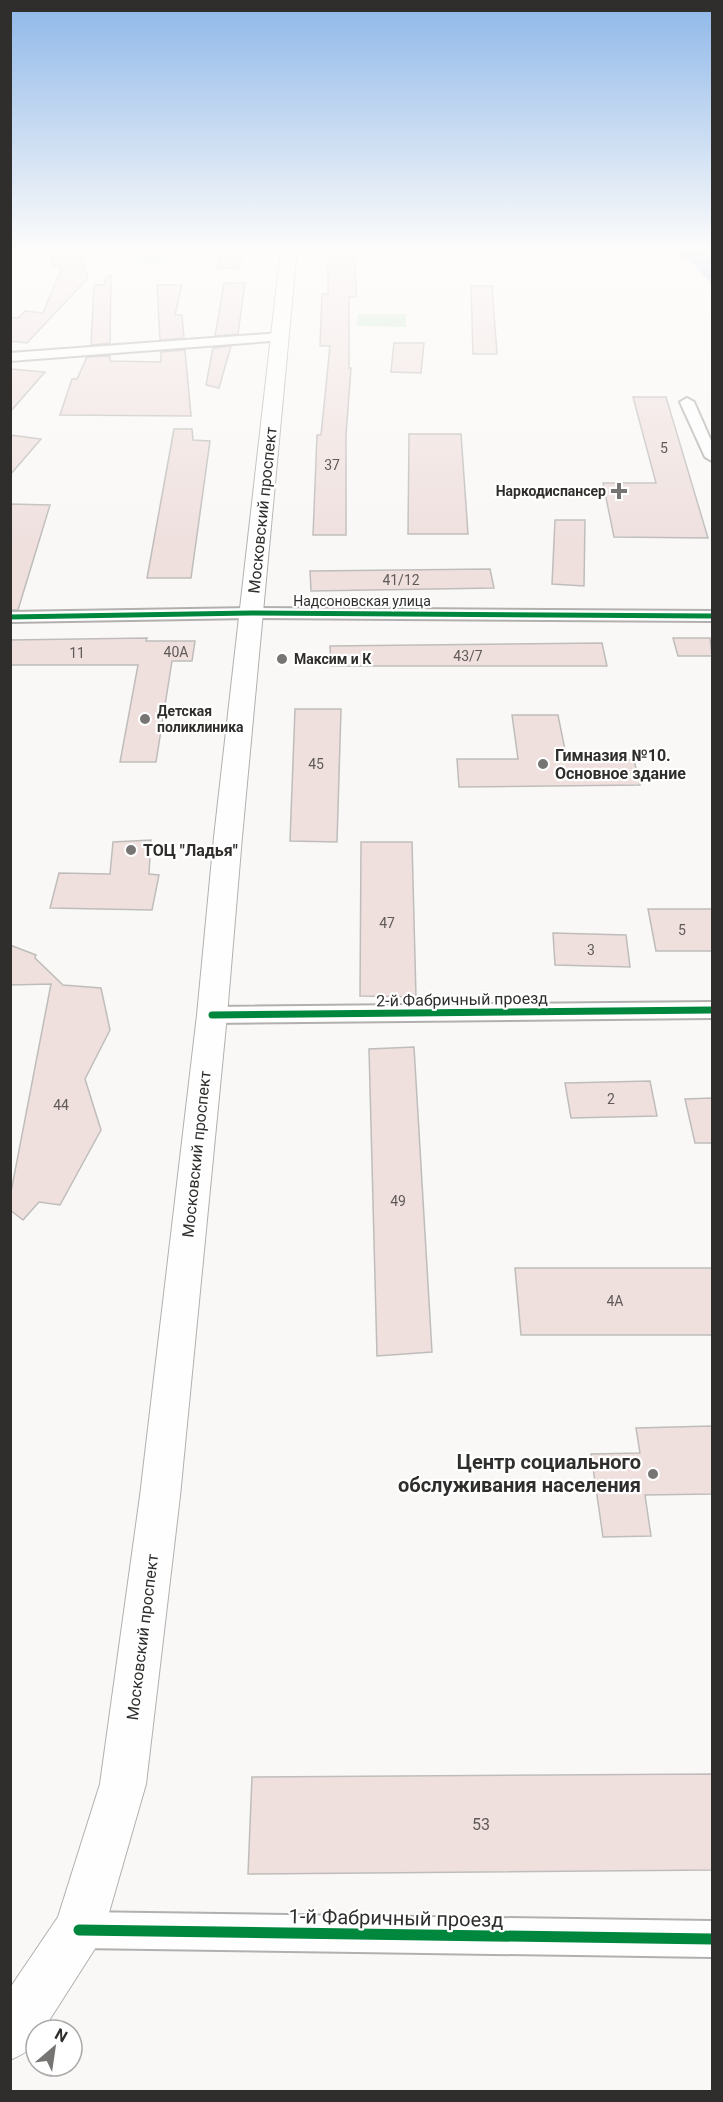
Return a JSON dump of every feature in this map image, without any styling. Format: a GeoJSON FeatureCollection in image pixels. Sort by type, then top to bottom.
{"type":"FeatureCollection","features":[{"type":"Feature","properties":{"kind":"main road","name":"Московский проспект"},"geometry":{"type":"LineString","coordinates":[[10,2034],[79,1930],[123,1784],[160,1497],[212,1015],[279,346]]}},
{"type":"Feature","properties":{"kind":"street"},"geometry":{"type":"LineString","coordinates":[[10,357],[157,346]]}},
{"type":"Feature","properties":{"kind":"street"},"geometry":{"type":"LineString","coordinates":[[687,402],[712,457]]}},
{"type":"Feature","properties":{"kind":"street","name":"Надсоновская улица"},"geometry":{"type":"LineString","coordinates":[[10,617],[251,613],[712,616]]}},
{"type":"Feature","properties":{"kind":"street","name":"2-й Фабричный проезд"},"geometry":{"type":"LineString","coordinates":[[212,1015],[712,1010]]}},
{"type":"Feature","properties":{"kind":"street","name":"1-й Фабричный проезд"},"geometry":{"type":"LineString","coordinates":[[79,1930],[712,1939]]}},
{"type":"Feature","properties":{"kind":"building"},"geometry":{"type":"Polygon","coordinates":[[[231,346],[219,388],[206,385],[213,348],[231,346]]]}},
{"type":"Feature","properties":{"kind":"building"},"geometry":{"type":"Polygon","coordinates":[[[330,346],[349,346],[349,368],[351,368],[346,435],[346,535],[313,535],[317,435],[321,435],[330,346]]]}},
{"type":"Feature","properties":{"kind":"building"},"geometry":{"type":"Polygon","coordinates":[[[394,346],[424,346],[421,373],[391,372],[394,346]]]}},
{"type":"Feature","properties":{"kind":"building"},"geometry":{"type":"Polygon","coordinates":[[[473,346],[496,346],[497,354],[473,354],[473,346]]]}},
{"type":"Feature","properties":{"kind":"building"},"geometry":{"type":"Polygon","coordinates":[[[185,350],[191,416],[60,415],[72,379],[77,379],[87,357],[110,356],[110,361],[161,362],[161,352],[185,350]]]}},
{"type":"Feature","properties":{"kind":"building"},"geometry":{"type":"Polygon","coordinates":[[[10,369],[45,372],[10,412],[10,369]]]}},
{"type":"Feature","properties":{"kind":"building"},"geometry":{"type":"Polygon","coordinates":[[[633,397],[666,397],[708,538],[614,537],[603,483],[656,483],[633,397]]]}},
{"type":"Feature","properties":{"kind":"building"},"geometry":{"type":"Polygon","coordinates":[[[174,429],[192,429],[193,440],[210,441],[191,578],[147,578],[174,429]]]}},
{"type":"Feature","properties":{"kind":"building"},"geometry":{"type":"Polygon","coordinates":[[[409,434],[461,434],[468,534],[408,534],[409,434]]]}},
{"type":"Feature","properties":{"kind":"building"},"geometry":{"type":"Polygon","coordinates":[[[10,435],[41,439],[10,475],[10,435]]]}},
{"type":"Feature","properties":{"kind":"building"},"geometry":{"type":"Polygon","coordinates":[[[10,504],[50,505],[18,610],[10,610],[10,504]]]}},
{"type":"Feature","properties":{"kind":"building"},"geometry":{"type":"Polygon","coordinates":[[[555,520],[585,520],[584,586],[552,584],[555,520]]]}},
{"type":"Feature","properties":{"kind":"building"},"geometry":{"type":"Polygon","coordinates":[[[490,569],[494,588],[311,591],[310,571],[490,569]]]}},
{"type":"Feature","properties":{"kind":"building"},"geometry":{"type":"Polygon","coordinates":[[[147,638],[146,641],[195,641],[192,661],[172,661],[156,762],[120,762],[138,665],[10,665],[10,640],[147,638]]]}},
{"type":"Feature","properties":{"kind":"building"},"geometry":{"type":"Polygon","coordinates":[[[673,638],[710,638],[712,656],[678,656],[673,638]]]}},
{"type":"Feature","properties":{"kind":"building"},"geometry":{"type":"Polygon","coordinates":[[[602,643],[607,666],[331,666],[330,646],[602,643]]]}},
{"type":"Feature","properties":{"kind":"building"},"geometry":{"type":"Polygon","coordinates":[[[295,709],[341,709],[337,842],[290,841],[295,709]]]}},
{"type":"Feature","properties":{"kind":"building"},"geometry":{"type":"Polygon","coordinates":[[[512,715],[558,715],[567,760],[634,760],[640,785],[459,787],[457,759],[518,759],[512,715]]]}},
{"type":"Feature","properties":{"kind":"building"},"geometry":{"type":"Polygon","coordinates":[[[151,840],[149,874],[159,875],[152,910],[50,908],[59,873],[110,874],[113,842],[151,840]]]}},
{"type":"Feature","properties":{"kind":"building"},"geometry":{"type":"Polygon","coordinates":[[[361,842],[412,842],[416,997],[360,996],[361,842]]]}},
{"type":"Feature","properties":{"kind":"building"},"geometry":{"type":"Polygon","coordinates":[[[648,909],[712,909],[712,951],[656,951],[648,909]]]}},
{"type":"Feature","properties":{"kind":"building"},"geometry":{"type":"Polygon","coordinates":[[[553,933],[626,935],[630,967],[555,965],[553,933]]]}},
{"type":"Feature","properties":{"kind":"building"},"geometry":{"type":"Polygon","coordinates":[[[10,945],[36,955],[35,958],[63,985],[101,988],[110,1030],[85,1079],[101,1130],[60,1205],[39,1202],[23,1220],[10,1210],[10,1197],[51,984],[10,985],[10,945]]]}},
{"type":"Feature","properties":{"kind":"building"},"geometry":{"type":"Polygon","coordinates":[[[414,1047],[432,1352],[377,1356],[369,1049],[414,1047]]]}},
{"type":"Feature","properties":{"kind":"building"},"geometry":{"type":"Polygon","coordinates":[[[650,1081],[657,1116],[571,1118],[565,1083],[650,1081]]]}},
{"type":"Feature","properties":{"kind":"building"},"geometry":{"type":"Polygon","coordinates":[[[712,1098],[712,1143],[695,1143],[685,1099],[712,1098]]]}},
{"type":"Feature","properties":{"kind":"building"},"geometry":{"type":"Polygon","coordinates":[[[515,1268],[712,1268],[712,1335],[521,1335],[515,1268]]]}},
{"type":"Feature","properties":{"kind":"building","name":"Центр социального обслуживания населения"},"geometry":{"type":"Polygon","coordinates":[[[712,1426],[712,1494],[645,1495],[651,1536],[603,1537],[591,1454],[640,1453],[636,1428],[712,1426]]]}},
{"type":"Feature","properties":{"kind":"building"},"geometry":{"type":"Polygon","coordinates":[[[712,1774],[712,1870],[248,1874],[252,1777],[712,1774]]]}},
{"type":"Feature","properties":{"kind":"cycle path"},"geometry":{"type":"LineString","coordinates":[[10,617],[251,613],[712,616]]}},
{"type":"Feature","properties":{"kind":"cycle path"},"geometry":{"type":"LineString","coordinates":[[212,1015],[712,1010]]}},
{"type":"Feature","properties":{"kind":"cycle path"},"geometry":{"type":"LineString","coordinates":[[79,1930],[712,1939]]}},
{"type":"Feature","properties":{"kind":"place","name":"Наркодиспансер"},"geometry":{"type":"Point","coordinates":[619,491]}},
{"type":"Feature","properties":{"kind":"place","name":"Максим и К"},"geometry":{"type":"Point","coordinates":[282,659]}},
{"type":"Feature","properties":{"kind":"place","name":"Детская поликлиника"},"geometry":{"type":"Point","coordinates":[145,719]}},
{"type":"Feature","properties":{"kind":"place","name":"Гимназия №10. Основное здание"},"geometry":{"type":"Point","coordinates":[543,764]}},
{"type":"Feature","properties":{"kind":"place","name":"ТОЦ \"Ладья\""},"geometry":{"type":"Point","coordinates":[131,850]}},
{"type":"Feature","properties":{"kind":"place","name":"Центр социального обслуживания населения"},"geometry":{"type":"Point","coordinates":[653,1474]}}]}
